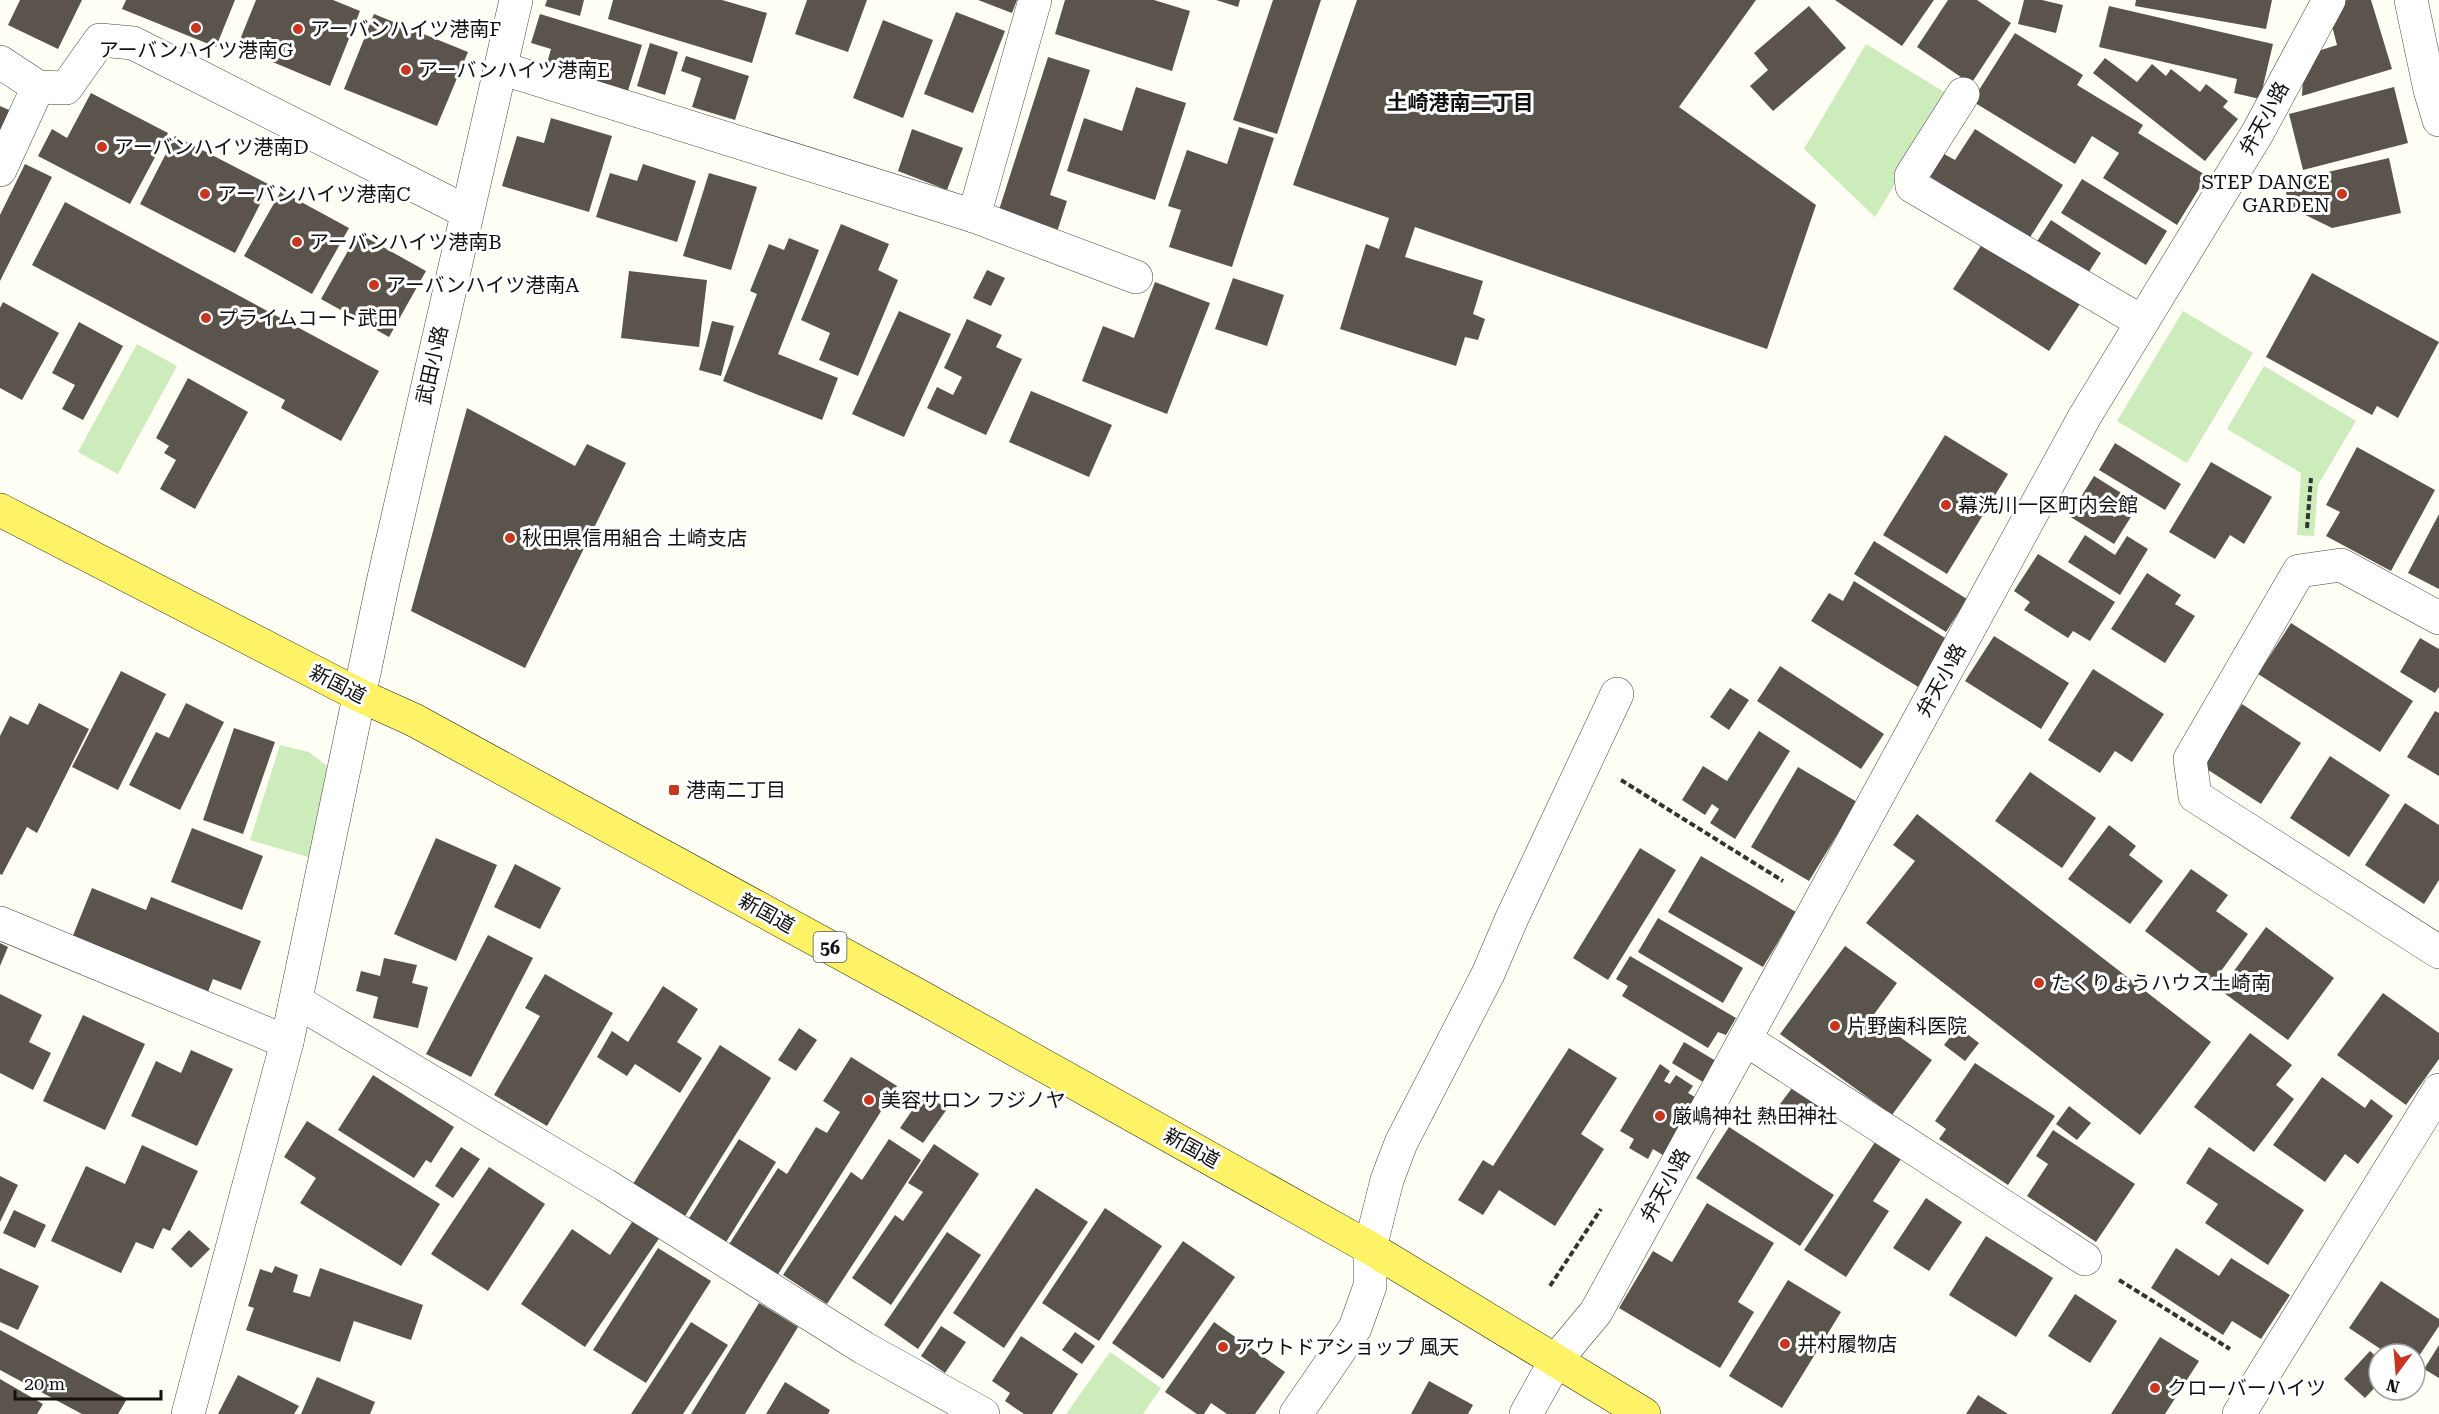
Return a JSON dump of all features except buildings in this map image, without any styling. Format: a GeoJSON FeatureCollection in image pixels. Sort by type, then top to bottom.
{"type":"FeatureCollection","features":[{"type":"Feature","properties":{"kind":"main road","name":"新国道"},"geometry":{"type":"LineString","coordinates":[[0,510],[361,696],[424,725],[921,997],[1370,1248],[1644,1414]]}},
{"type":"Feature","properties":{"kind":"street","name":"武田小路"},"geometry":{"type":"LineString","coordinates":[[188,1414],[287,1042],[383,582],[516,0]]}},
{"type":"Feature","properties":{"kind":"street"},"geometry":{"type":"LineString","coordinates":[[974,216],[1035,0]]}},
{"type":"Feature","properties":{"kind":"street","name":"弁天小路"},"geometry":{"type":"LineString","coordinates":[[1526,1414],[1556,1360],[1596,1312],[2085,416],[2258,132],[2329,0]]}},
{"type":"Feature","properties":{"kind":"street"},"geometry":{"type":"LineString","coordinates":[[2411,0],[2430,90],[2439,120]]}},
{"type":"Feature","properties":{"kind":"street"},"geometry":{"type":"LineString","coordinates":[[0,62],[38,87],[66,88],[100,40],[133,43],[467,212]]}},
{"type":"Feature","properties":{"kind":"street"},"geometry":{"type":"LineString","coordinates":[[501,68],[974,216],[1136,276]]}},
{"type":"Feature","properties":{"kind":"street"},"geometry":{"type":"LineString","coordinates":[[0,170],[38,87]]}},
{"type":"Feature","properties":{"kind":"street"},"geometry":{"type":"LineString","coordinates":[[1963,94],[1911,176],[1912,186],[2142,322]]}},
{"type":"Feature","properties":{"kind":"street"},"geometry":{"type":"LineString","coordinates":[[2439,618],[2341,565],[2299,571],[2190,759],[2195,796],[2439,952]]}},
{"type":"Feature","properties":{"kind":"street"},"geometry":{"type":"LineString","coordinates":[[1296,1414],[1354,1328],[1370,1286],[1370,1248],[1387,1180],[1401,1143],[1488,974],[1585,758],[1617,694]]}},
{"type":"Feature","properties":{"kind":"street"},"geometry":{"type":"LineString","coordinates":[[0,923],[287,1042]]}},
{"type":"Feature","properties":{"kind":"street"},"geometry":{"type":"LineString","coordinates":[[296,1001],[604,1185],[864,1348],[983,1414]]}},
{"type":"Feature","properties":{"kind":"street"},"geometry":{"type":"LineString","coordinates":[[1745,1039],[2085,1259]]}},
{"type":"Feature","properties":{"kind":"street"},"geometry":{"type":"LineString","coordinates":[[2239,1414],[2439,1090]]}},
{"type":"Feature","properties":{"kind":"path"},"geometry":{"type":"LineString","coordinates":[[1585,758],[1819,904]]}},
{"type":"Feature","properties":{"kind":"path"},"geometry":{"type":"LineString","coordinates":[[1550,1286],[1604,1205]]}},
{"type":"Feature","properties":{"kind":"path"},"geometry":{"type":"LineString","coordinates":[[2085,1259],[2265,1371]]}},
{"type":"Feature","properties":{"kind":"green space"},"geometry":{"type":"Polygon","coordinates":[[[1866,44],[1949,95],[1875,217],[1804,149],[1866,44]]]}},
{"type":"Feature","properties":{"kind":"green space"},"geometry":{"type":"Polygon","coordinates":[[[2183,311],[2253,353],[2187,463],[2117,421],[2183,311]]]}},
{"type":"Feature","properties":{"kind":"green space"},"geometry":{"type":"Polygon","coordinates":[[[137,344],[177,366],[118,474],[78,452],[137,344]]]}},
{"type":"Feature","properties":{"kind":"green space"},"geometry":{"type":"Polygon","coordinates":[[[2264,366],[2356,421],[2318,485],[2314,536],[2297,535],[2301,473],[2227,429],[2264,366]]]}},
{"type":"Feature","properties":{"kind":"green space"},"geometry":{"type":"Polygon","coordinates":[[[280,745],[309,752],[331,769],[308,857],[250,840],[280,745]]]}},
{"type":"Feature","properties":{"kind":"green space"},"geometry":{"type":"Polygon","coordinates":[[[1110,1352],[1161,1388],[1143,1414],[1066,1414],[1110,1352]]]}},
{"type":"Feature","properties":{"kind":"place","name":"アーバンハイツ港南G"},"geometry":{"type":"Point","coordinates":[196,28]}},
{"type":"Feature","properties":{"kind":"place","name":"アーバンハイツ港南F"},"geometry":{"type":"Point","coordinates":[298,29]}},
{"type":"Feature","properties":{"kind":"place","name":"アーバンハイツ港南E"},"geometry":{"type":"Point","coordinates":[406,70]}},
{"type":"Feature","properties":{"kind":"place","name":"アーバンハイツ港南D"},"geometry":{"type":"Point","coordinates":[102,147]}},
{"type":"Feature","properties":{"kind":"place","name":"アーバンハイツ港南C"},"geometry":{"type":"Point","coordinates":[205,194]}},
{"type":"Feature","properties":{"kind":"place","name":"STEP DANCE GARDEN"},"geometry":{"type":"Point","coordinates":[2342,194]}},
{"type":"Feature","properties":{"kind":"place","name":"アーバンハイツ港南B"},"geometry":{"type":"Point","coordinates":[297,242]}},
{"type":"Feature","properties":{"kind":"place","name":"アーバンハイツ港南A"},"geometry":{"type":"Point","coordinates":[374,285]}},
{"type":"Feature","properties":{"kind":"place","name":"プライムコート武田"},"geometry":{"type":"Point","coordinates":[206,318]}},
{"type":"Feature","properties":{"kind":"place","name":"幕洗川一区町内会館"},"geometry":{"type":"Point","coordinates":[1946,505]}},
{"type":"Feature","properties":{"kind":"place","name":"秋田県信用組合 土崎支店"},"geometry":{"type":"Point","coordinates":[510,538]}},
{"type":"Feature","properties":{"kind":"place","name":"港南二丁目"},"geometry":{"type":"Point","coordinates":[674,790]}},
{"type":"Feature","properties":{"kind":"place","name":"たくりょうハウス土崎南"},"geometry":{"type":"Point","coordinates":[2039,983]}},
{"type":"Feature","properties":{"kind":"place","name":"片野歯科医院"},"geometry":{"type":"Point","coordinates":[1835,1026]}},
{"type":"Feature","properties":{"kind":"place","name":"美容サロン フジノヤ"},"geometry":{"type":"Point","coordinates":[869,1100]}},
{"type":"Feature","properties":{"kind":"place","name":"厳嶋神社 熱田神社"},"geometry":{"type":"Point","coordinates":[1660,1116]}},
{"type":"Feature","properties":{"kind":"place","name":"井村履物店"},"geometry":{"type":"Point","coordinates":[1785,1344]}},
{"type":"Feature","properties":{"kind":"place","name":"アウトドアショップ 風天"},"geometry":{"type":"Point","coordinates":[1223,1347]}},
{"type":"Feature","properties":{"kind":"place","name":"クローバーハイツ"},"geometry":{"type":"Point","coordinates":[2155,1388]}},
{"type":"Feature","properties":{"kind":"district","name":"土崎港南二丁目"},"geometry":{"type":"Point","coordinates":[1460,103]}}]}
